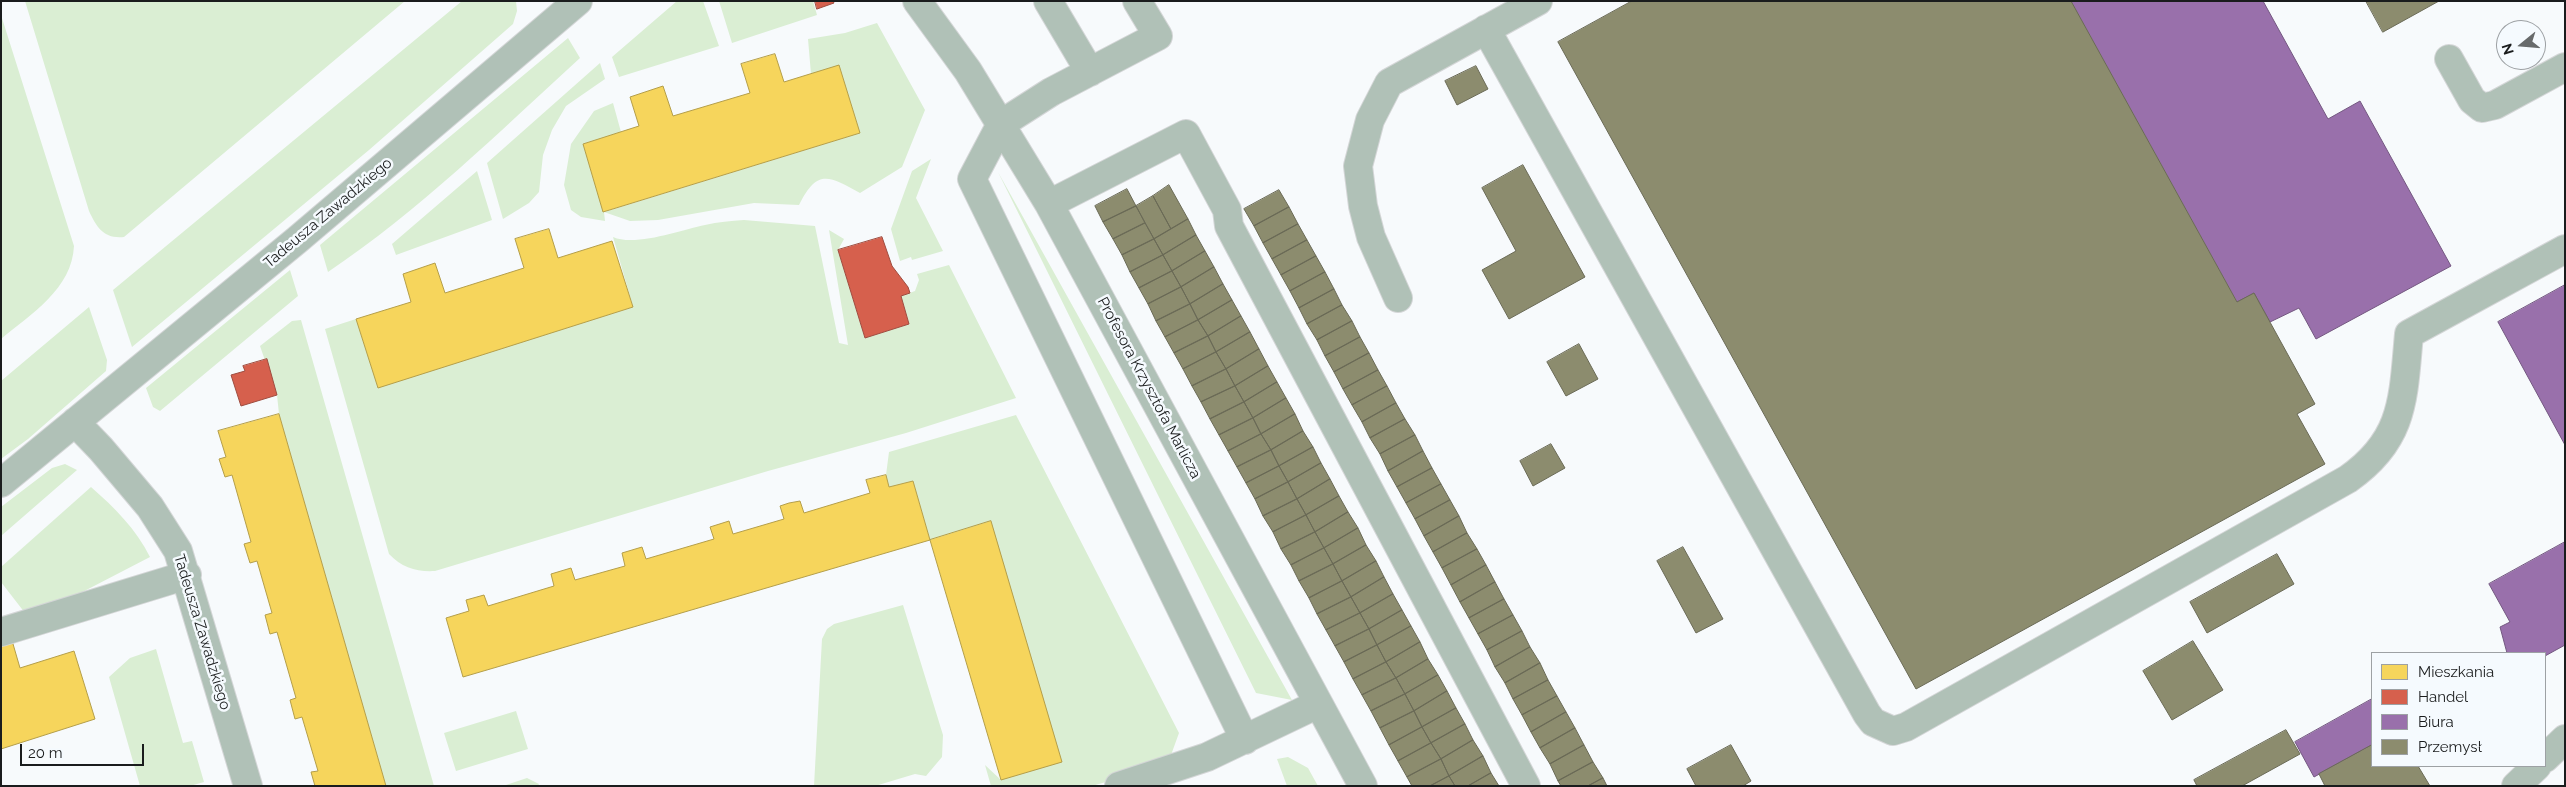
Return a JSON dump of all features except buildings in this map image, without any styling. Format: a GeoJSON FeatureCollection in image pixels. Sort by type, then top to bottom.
{"type":"FeatureCollection","features":[{"type":"Feature","properties":{"kind":"street","name":"Profesora Krzysztofa Marlicza"},"geometry":{"type":"LineString","coordinates":[[917,1],[968,71],[1049,204],[1363,786]]}},
{"type":"Feature","properties":{"kind":"street"},"geometry":{"type":"LineString","coordinates":[[1048,1],[1090,72]]}},
{"type":"Feature","properties":{"kind":"street"},"geometry":{"type":"LineString","coordinates":[[1137,1],[1158,36],[1023,108],[1001,124],[972,179],[1245,740]]}},
{"type":"Feature","properties":{"kind":"street"},"geometry":{"type":"LineString","coordinates":[[1398,298],[1371,237],[1363,206],[1358,166],[1370,120],[1389,83],[1538,1]]}},
{"type":"Feature","properties":{"kind":"street","name":"Tadeusza Zawadzkiego"},"geometry":{"type":"LineString","coordinates":[[1,483],[304,233],[575,2]]}},
{"type":"Feature","properties":{"kind":"street"},"geometry":{"type":"LineString","coordinates":[[1486,29],[1867,714],[1873,722],[1893,731],[1906,727],[2368,466],[2388,441],[2399,415],[2409,334],[2565,249]]}},
{"type":"Feature","properties":{"kind":"street"},"geometry":{"type":"LineString","coordinates":[[2449,59],[2472,100],[2482,108],[2494,106],[2565,67]]}},
{"type":"Feature","properties":{"kind":"street"},"geometry":{"type":"LineString","coordinates":[[1049,204],[1186,134],[1227,210],[1229,226],[1526,786]]}},
{"type":"Feature","properties":{"kind":"street","name":"Tadeusza Zawadzkiego"},"geometry":{"type":"LineString","coordinates":[[75,422],[101,449],[150,507],[178,551],[187,575],[248,786]]}},
{"type":"Feature","properties":{"kind":"street"},"geometry":{"type":"LineString","coordinates":[[1,632],[187,575]]}},
{"type":"Feature","properties":{"kind":"street"},"geometry":{"type":"LineString","coordinates":[[1120,786],[1173,770],[1245,740],[1318,704]]}},
{"type":"Feature","properties":{"kind":"street"},"geometry":{"type":"LineString","coordinates":[[2546,757],[2565,739]]}},
{"type":"Feature","properties":{"kind":"street"},"geometry":{"type":"LineString","coordinates":[[2516,786],[2536,767]]}},
{"type":"Feature","properties":{"kind":"green space"},"geometry":{"type":"Polygon","coordinates":[[[25,1],[405,1],[124,237],[117,237],[102,231],[95,223],[89,211],[25,1]]]}},
{"type":"Feature","properties":{"kind":"green space"},"geometry":{"type":"Polygon","coordinates":[[[462,1],[516,1],[517,11],[513,24],[369,150],[132,347],[113,290],[462,1]]]}},
{"type":"Feature","properties":{"kind":"green space"},"geometry":{"type":"Polygon","coordinates":[[[677,1],[703,1],[719,46],[619,77],[612,57],[677,1]]]}},
{"type":"Feature","properties":{"kind":"green space"},"geometry":{"type":"Polygon","coordinates":[[[719,1],[813,1],[817,15],[732,43],[719,1]]]}},
{"type":"Feature","properties":{"kind":"green space"},"geometry":{"type":"Polygon","coordinates":[[[1,15],[74,246],[72,261],[58,288],[37,310],[1,339],[1,15]]]}},
{"type":"Feature","properties":{"kind":"green space"},"geometry":{"type":"Polygon","coordinates":[[[877,23],[925,110],[902,167],[860,193],[840,182],[824,179],[812,185],[805,193],[799,205],[754,203],[658,220],[630,221],[604,212],[860,133],[839,66],[811,74],[808,39],[845,33],[877,23]]]}},
{"type":"Feature","properties":{"kind":"green space"},"geometry":{"type":"Polygon","coordinates":[[[568,38],[580,58],[458,170],[394,223],[328,272],[320,245],[568,38]]]}},
{"type":"Feature","properties":{"kind":"green space"},"geometry":{"type":"Polygon","coordinates":[[[600,63],[605,79],[566,106],[552,130],[543,155],[539,192],[529,203],[503,219],[487,163],[600,63]]]}},
{"type":"Feature","properties":{"kind":"green space"},"geometry":{"type":"Polygon","coordinates":[[[613,103],[621,132],[583,144],[604,212],[605,221],[581,217],[571,210],[564,185],[571,144],[594,111],[613,103]]]}},
{"type":"Feature","properties":{"kind":"green space"},"geometry":{"type":"Polygon","coordinates":[[[931,159],[916,198],[943,251],[912,260],[911,257],[900,261],[891,229],[912,171],[931,159]]]}},
{"type":"Feature","properties":{"kind":"green space"},"geometry":{"type":"Polygon","coordinates":[[[477,171],[492,220],[396,255],[392,244],[477,171]]]}},
{"type":"Feature","properties":{"kind":"green space"},"geometry":{"type":"Polygon","coordinates":[[[998,172],[1292,700],[1256,693],[998,172]]]}},
{"type":"Feature","properties":{"kind":"green space"},"geometry":{"type":"Polygon","coordinates":[[[744,220],[815,226],[839,343],[848,345],[829,230],[844,239],[838,250],[865,338],[909,324],[901,296],[915,291],[919,280],[917,274],[949,265],[1016,398],[906,433],[768,471],[435,571],[422,571],[410,568],[399,563],[389,554],[325,329],[356,319],[378,387],[633,307],[613,237],[622,240],[645,239],[710,224],[744,220]]]}},
{"type":"Feature","properties":{"kind":"green space"},"geometry":{"type":"Polygon","coordinates":[[[290,270],[298,296],[160,411],[153,407],[146,388],[290,270]]]}},
{"type":"Feature","properties":{"kind":"green space"},"geometry":{"type":"Polygon","coordinates":[[[89,307],[107,360],[106,371],[28,439],[1,459],[1,381],[89,307]]]}},
{"type":"Feature","properties":{"kind":"green space"},"geometry":{"type":"Polygon","coordinates":[[[301,320],[434,786],[386,786],[279,414],[277,395],[260,346],[292,321],[301,320]]]}},
{"type":"Feature","properties":{"kind":"green space"},"geometry":{"type":"Polygon","coordinates":[[[1016,415],[1179,733],[1171,755],[1140,772],[1092,786],[991,786],[985,765],[1001,780],[991,522],[930,540],[913,481],[889,487],[886,475],[889,452],[1016,415]]]}},
{"type":"Feature","properties":{"kind":"green space"},"geometry":{"type":"Polygon","coordinates":[[[65,464],[77,470],[1,536],[1,507],[52,468],[65,464]]]}},
{"type":"Feature","properties":{"kind":"green space"},"geometry":{"type":"Polygon","coordinates":[[[91,487],[124,519],[150,557],[67,600],[25,613],[1,582],[1,567],[91,487]]]}},
{"type":"Feature","properties":{"kind":"green space"},"geometry":{"type":"Polygon","coordinates":[[[903,605],[943,735],[942,757],[926,776],[915,774],[875,786],[814,786],[822,639],[827,629],[834,624],[903,605]]]}},
{"type":"Feature","properties":{"kind":"green space"},"geometry":{"type":"Polygon","coordinates":[[[156,649],[183,743],[192,741],[204,782],[190,786],[140,786],[109,677],[130,658],[156,649]]]}},
{"type":"Feature","properties":{"kind":"green space"},"geometry":{"type":"Polygon","coordinates":[[[516,711],[528,749],[456,771],[444,733],[516,711]]]}},
{"type":"Feature","properties":{"kind":"green space"},"geometry":{"type":"Polygon","coordinates":[[[1288,757],[1308,768],[1318,786],[1287,786],[1277,759],[1288,757]]]}},
{"type":"Feature","properties":{"kind":"green space"},"geometry":{"type":"Polygon","coordinates":[[[527,778],[539,784],[538,786],[503,786],[527,778]]]}}]}
